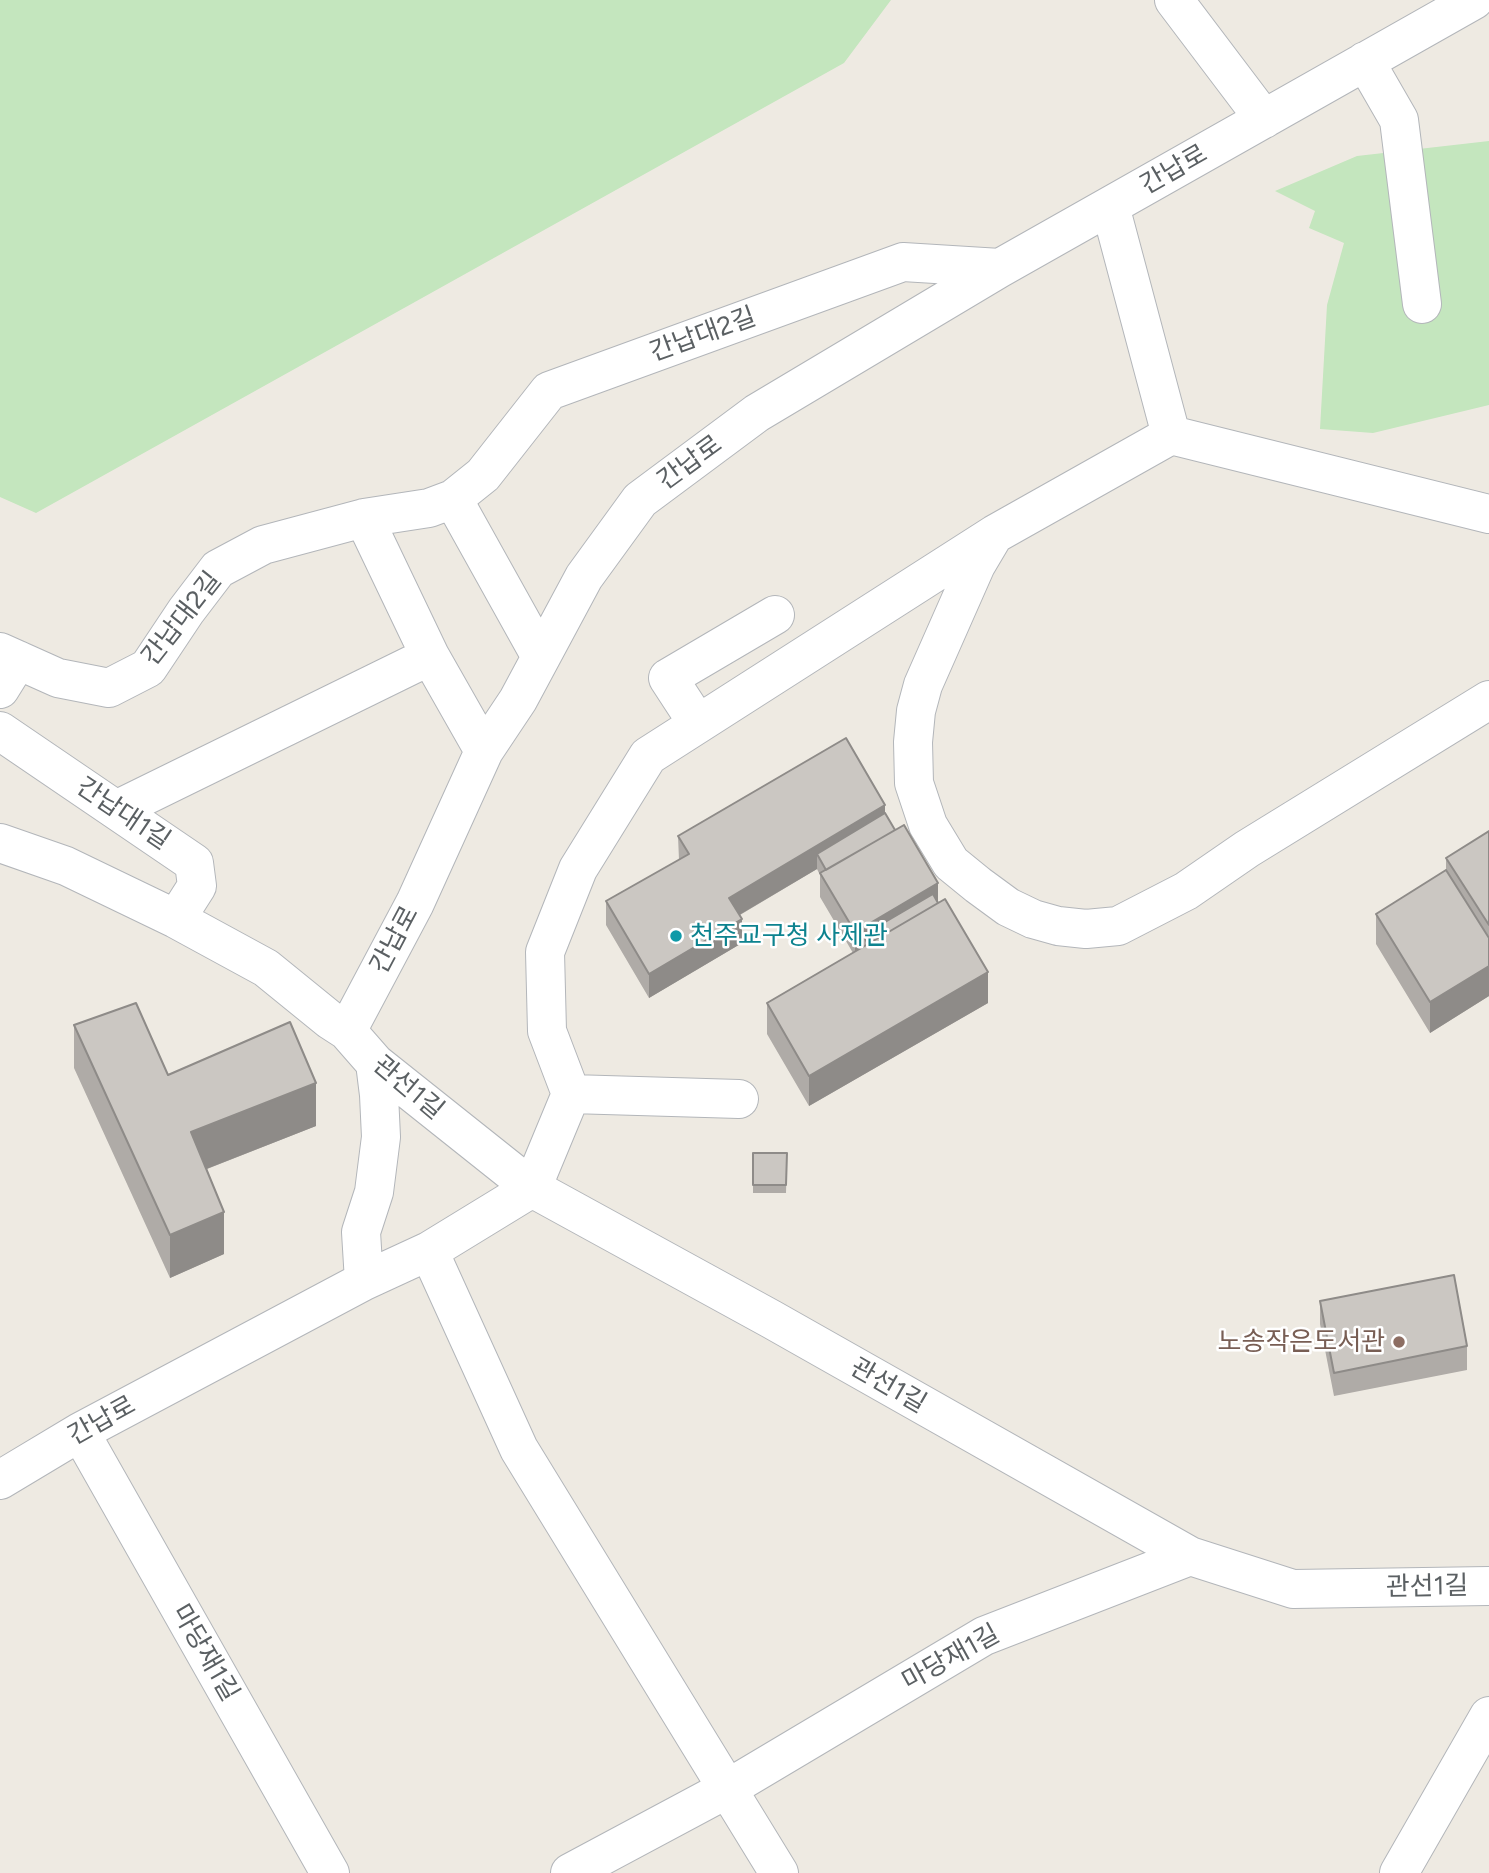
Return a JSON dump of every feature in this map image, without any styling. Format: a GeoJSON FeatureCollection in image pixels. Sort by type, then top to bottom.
{"type":"FeatureCollection","features":[{"type":"Feature","properties":{"kind":"street"},"geometry":{"type":"LineString","coordinates":[[1174,0],[1264,119]]}},
{"type":"Feature","properties":{"kind":"street","name":"간납로"},"geometry":{"type":"LineString","coordinates":[[347,1031],[415,903],[484,751],[518,700],[584,577],[640,500],[757,414],[1000,268],[1469,1]]}},
{"type":"Feature","properties":{"kind":"street"},"geometry":{"type":"LineString","coordinates":[[1365,61],[1399,120],[1422,304]]}},
{"type":"Feature","properties":{"kind":"street"},"geometry":{"type":"LineString","coordinates":[[1110,206],[1171,435]]}},
{"type":"Feature","properties":{"kind":"street","name":"간납대2길"},"geometry":{"type":"LineString","coordinates":[[6,667],[109,688],[148,668],[218,569],[263,545],[364,518],[429,508],[453,499],[483,475],[549,391],[903,262],[1000,268]]}},
{"type":"Feature","properties":{"kind":"street"},"geometry":{"type":"LineString","coordinates":[[532,1188],[571,1094],[547,1031],[545,951],[578,869],[648,756],[995,534],[1171,435],[1489,514]]}},
{"type":"Feature","properties":{"kind":"street"},"geometry":{"type":"LineString","coordinates":[[453,499],[541,657]]}},
{"type":"Feature","properties":{"kind":"street"},"geometry":{"type":"LineString","coordinates":[[364,518],[430,656],[484,751]]}},
{"type":"Feature","properties":{"kind":"street"},"geometry":{"type":"LineString","coordinates":[[995,534],[976,565],[923,685],[916,711],[913,742],[914,783],[928,825],[951,863],[1008,906],[1033,919],[1058,926],[1086,929],[1118,926],[1186,891],[1247,849],[1489,700]]}},
{"type":"Feature","properties":{"kind":"street"},"geometry":{"type":"LineString","coordinates":[[698,724],[668,678],[775,615]]}},
{"type":"Feature","properties":{"kind":"street"},"geometry":{"type":"LineString","coordinates":[[116,810],[430,656]]}},
{"type":"Feature","properties":{"kind":"street","name":"간납대1길"},"geometry":{"type":"LineString","coordinates":[[0,731],[194,863],[197,886],[176,919]]}},
{"type":"Feature","properties":{"kind":"street"},"geometry":{"type":"LineString","coordinates":[[0,843],[66,866],[176,919],[265,968],[347,1031]]}},
{"type":"Feature","properties":{"kind":"street","name":"관선1길"},"geometry":{"type":"LineString","coordinates":[[347,1031],[374,1063],[532,1188],[771,1319],[1189,1556],[1293,1589],[1489,1586]]}},
{"type":"Feature","properties":{"kind":"street"},"geometry":{"type":"LineString","coordinates":[[364,1281],[361,1232],[374,1192],[381,1137],[374,1063]]}},
{"type":"Feature","properties":{"kind":"street"},"geometry":{"type":"LineString","coordinates":[[571,1094],[739,1100]]}},
{"type":"Feature","properties":{"kind":"street","name":"간납로"},"geometry":{"type":"LineString","coordinates":[[0,1480],[80,1432],[364,1281],[429,1251],[532,1188]]}},
{"type":"Feature","properties":{"kind":"street"},"geometry":{"type":"LineString","coordinates":[[429,1251],[519,1449],[779,1873]]}},
{"type":"Feature","properties":{"kind":"street","name":"마당재1길"},"geometry":{"type":"LineString","coordinates":[[80,1432],[330,1873]]}},
{"type":"Feature","properties":{"kind":"street","name":"마당재1길"},"geometry":{"type":"LineString","coordinates":[[570,1873],[727,1789],[984,1636],[1189,1556]]}},
{"type":"Feature","properties":{"kind":"street"},"geometry":{"type":"LineString","coordinates":[[1399,1873],[1489,1716]]}},
{"type":"Feature","properties":{"kind":"green space"},"geometry":{"type":"Polygon","coordinates":[[[0,0],[891,0],[844,63],[36,513],[0,497],[0,0]]]}},
{"type":"Feature","properties":{"kind":"green space"},"geometry":{"type":"Polygon","coordinates":[[[1489,141],[1489,405],[1373,433],[1320,429],[1327,305],[1344,243],[1309,228],[1315,211],[1275,191],[1357,156],[1489,141]]]}},
{"type":"Feature","properties":{"kind":"building"},"geometry":{"type":"Polygon","coordinates":[[[846,738],[885,805],[729,898],[742,919],[649,974],[606,901],[689,854],[678,836],[846,738]]]}},
{"type":"Feature","properties":{"kind":"building"},"geometry":{"type":"Polygon","coordinates":[[[885,813],[895,830],[826,870],[817,854],[885,813]]]}},
{"type":"Feature","properties":{"kind":"building"},"geometry":{"type":"Polygon","coordinates":[[[904,825],[938,883],[855,932],[820,873],[904,825]]]}},
{"type":"Feature","properties":{"kind":"building"},"geometry":{"type":"Polygon","coordinates":[[[1489,831],[1489,925],[1446,858],[1489,831]]]}},
{"type":"Feature","properties":{"kind":"building"},"geometry":{"type":"Polygon","coordinates":[[[1446,870],[1489,938],[1489,966],[1430,1002],[1376,914],[1446,870]]]}},
{"type":"Feature","properties":{"kind":"building"},"geometry":{"type":"Polygon","coordinates":[[[933,894],[938,903],[868,944],[863,935],[933,894]]]}},
{"type":"Feature","properties":{"kind":"building"},"geometry":{"type":"Polygon","coordinates":[[[945,899],[988,972],[809,1076],[767,1003],[945,899]]]}},
{"type":"Feature","properties":{"kind":"building"},"geometry":{"type":"Polygon","coordinates":[[[136,1003],[168,1075],[290,1022],[316,1083],[191,1132],[224,1212],[170,1235],[74,1025],[136,1003]]]}},
{"type":"Feature","properties":{"kind":"building"},"geometry":{"type":"Polygon","coordinates":[[[753,1153],[787,1153],[786,1185],[753,1185],[753,1153]]]}},
{"type":"Feature","properties":{"kind":"building"},"geometry":{"type":"Polygon","coordinates":[[[1454,1275],[1467,1346],[1334,1373],[1320,1301],[1454,1275]]]}},
{"type":"Feature","properties":{"kind":"place","name":"천주교구청 사제관"},"geometry":{"type":"Point","coordinates":[676,936]}},
{"type":"Feature","properties":{"kind":"place","name":"노송작은도서관"},"geometry":{"type":"Point","coordinates":[1399,1342]}}]}
